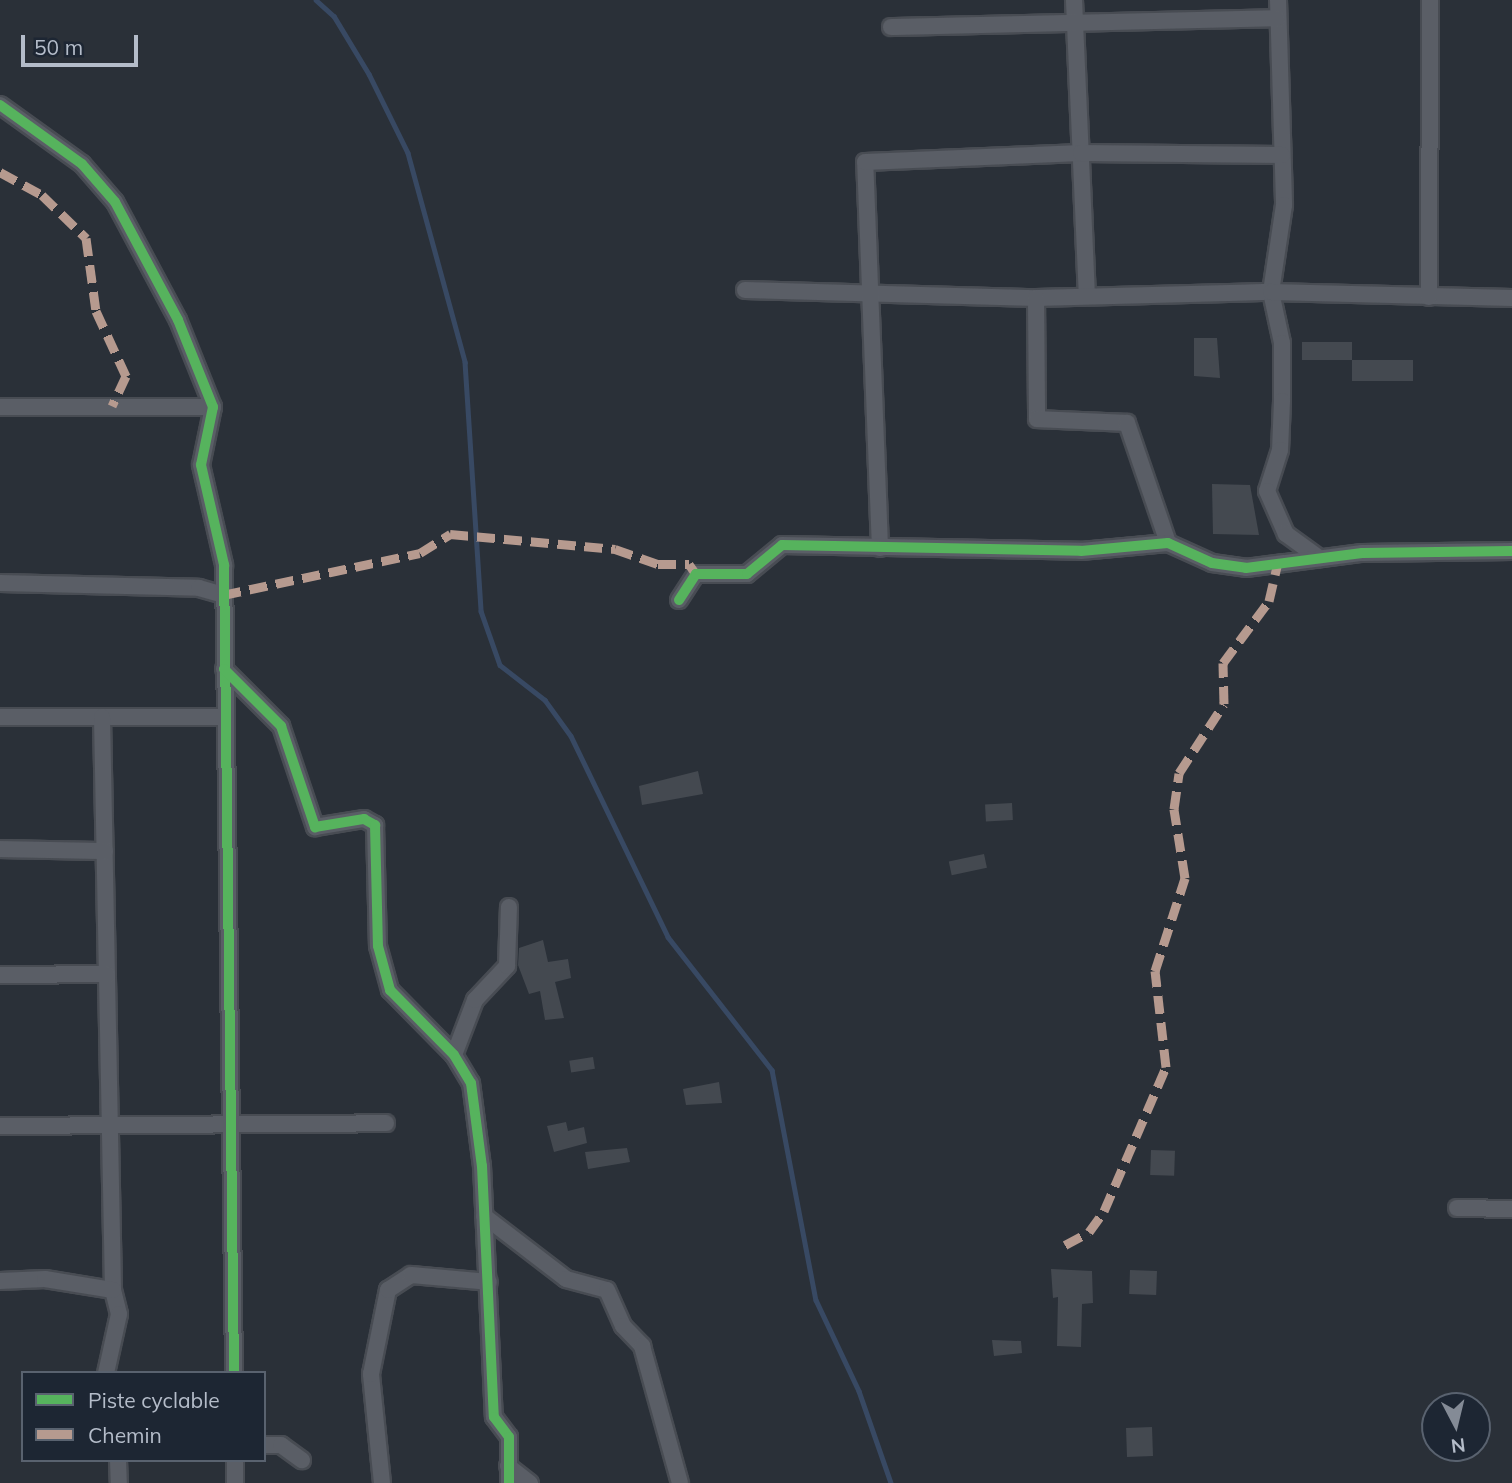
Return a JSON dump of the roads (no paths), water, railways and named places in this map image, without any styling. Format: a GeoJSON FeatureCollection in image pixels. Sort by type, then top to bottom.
{"type":"FeatureCollection","features":[{"type":"Feature","properties":{"kind":"street"},"geometry":{"type":"LineString","coordinates":[[1074,0],[1087,295]]}},
{"type":"Feature","properties":{"kind":"street"},"geometry":{"type":"LineString","coordinates":[[1278,0],[1284,205],[1271,292],[1282,344],[1282,401],[1280,450],[1267,491],[1286,534],[1319,558]]}},
{"type":"Feature","properties":{"kind":"street"},"geometry":{"type":"LineString","coordinates":[[1429,297],[1430,0]]}},
{"type":"Feature","properties":{"kind":"street"},"geometry":{"type":"LineString","coordinates":[[891,27],[1277,18]]}},
{"type":"Feature","properties":{"kind":"street"},"geometry":{"type":"LineString","coordinates":[[0,105],[82,164],[115,202],[178,320],[213,407],[201,465],[219,525],[223,595],[234,1371]]}},
{"type":"Feature","properties":{"kind":"street"},"geometry":{"type":"LineString","coordinates":[[880,548],[867,292],[864,162],[1081,153],[1282,155]]}},
{"type":"Feature","properties":{"kind":"street"},"geometry":{"type":"LineString","coordinates":[[745,290],[1036,298],[1271,292],[1512,298]]}},
{"type":"Feature","properties":{"kind":"street"},"geometry":{"type":"LineString","coordinates":[[1036,298],[1037,419],[1127,423],[1168,544]]}},
{"type":"Feature","properties":{"kind":"street"},"geometry":{"type":"LineString","coordinates":[[0,407],[213,407]]}},
{"type":"Feature","properties":{"kind":"street"},"geometry":{"type":"LineString","coordinates":[[679,600],[696,574],[753,572],[782,545],[1082,551],[1168,544],[1212,563],[1246,568],[1319,558],[1512,551]]}},
{"type":"Feature","properties":{"kind":"street"},"geometry":{"type":"LineString","coordinates":[[0,583],[200,588],[223,595]]}},
{"type":"Feature","properties":{"kind":"street"},"geometry":{"type":"LineString","coordinates":[[224,669],[281,726],[315,827],[364,819],[375,825],[384,973],[402,1008],[454,1055],[476,1101],[489,1282],[494,1417],[509,1437],[509,1475],[530,1483]]}},
{"type":"Feature","properties":{"kind":"street"},"geometry":{"type":"LineString","coordinates":[[0,718],[225,718]]}},
{"type":"Feature","properties":{"kind":"street"},"geometry":{"type":"LineString","coordinates":[[102,718],[113,1290],[119,1327],[107,1371]]}},
{"type":"Feature","properties":{"kind":"street"},"geometry":{"type":"LineString","coordinates":[[0,849],[105,851]]}},
{"type":"Feature","properties":{"kind":"street"},"geometry":{"type":"LineString","coordinates":[[454,1055],[475,1000],[507,966],[509,907]]}},
{"type":"Feature","properties":{"kind":"street"},"geometry":{"type":"LineString","coordinates":[[0,975],[107,974]]}},
{"type":"Feature","properties":{"kind":"street"},"geometry":{"type":"LineString","coordinates":[[0,1126],[386,1123]]}},
{"type":"Feature","properties":{"kind":"street"},"geometry":{"type":"LineString","coordinates":[[1457,1208],[1512,1209]]}},
{"type":"Feature","properties":{"kind":"street"},"geometry":{"type":"LineString","coordinates":[[484,1216],[566,1279],[609,1293],[622,1326],[642,1346],[680,1483]]}},
{"type":"Feature","properties":{"kind":"street"},"geometry":{"type":"LineString","coordinates":[[382,1483],[372,1374],[388,1290],[411,1275],[489,1282]]}},
{"type":"Feature","properties":{"kind":"street"},"geometry":{"type":"LineString","coordinates":[[0,1281],[45,1279],[113,1290]]}},
{"type":"Feature","properties":{"kind":"street"},"geometry":{"type":"LineString","coordinates":[[266,1445],[281,1445],[302,1460]]}},
{"type":"Feature","properties":{"kind":"street"},"geometry":{"type":"LineString","coordinates":[[118,1462],[119,1483]]}},
{"type":"Feature","properties":{"kind":"street"},"geometry":{"type":"LineString","coordinates":[[235,1462],[235,1483]]}},
{"type":"Feature","properties":{"kind":"waterway"},"geometry":{"type":"LineString","coordinates":[[316,0],[334,16],[369,74],[408,153],[465,362],[481,611],[500,665],[545,700],[571,736],[668,937],[772,1070],[816,1300],[859,1391],[891,1483]]}}]}
